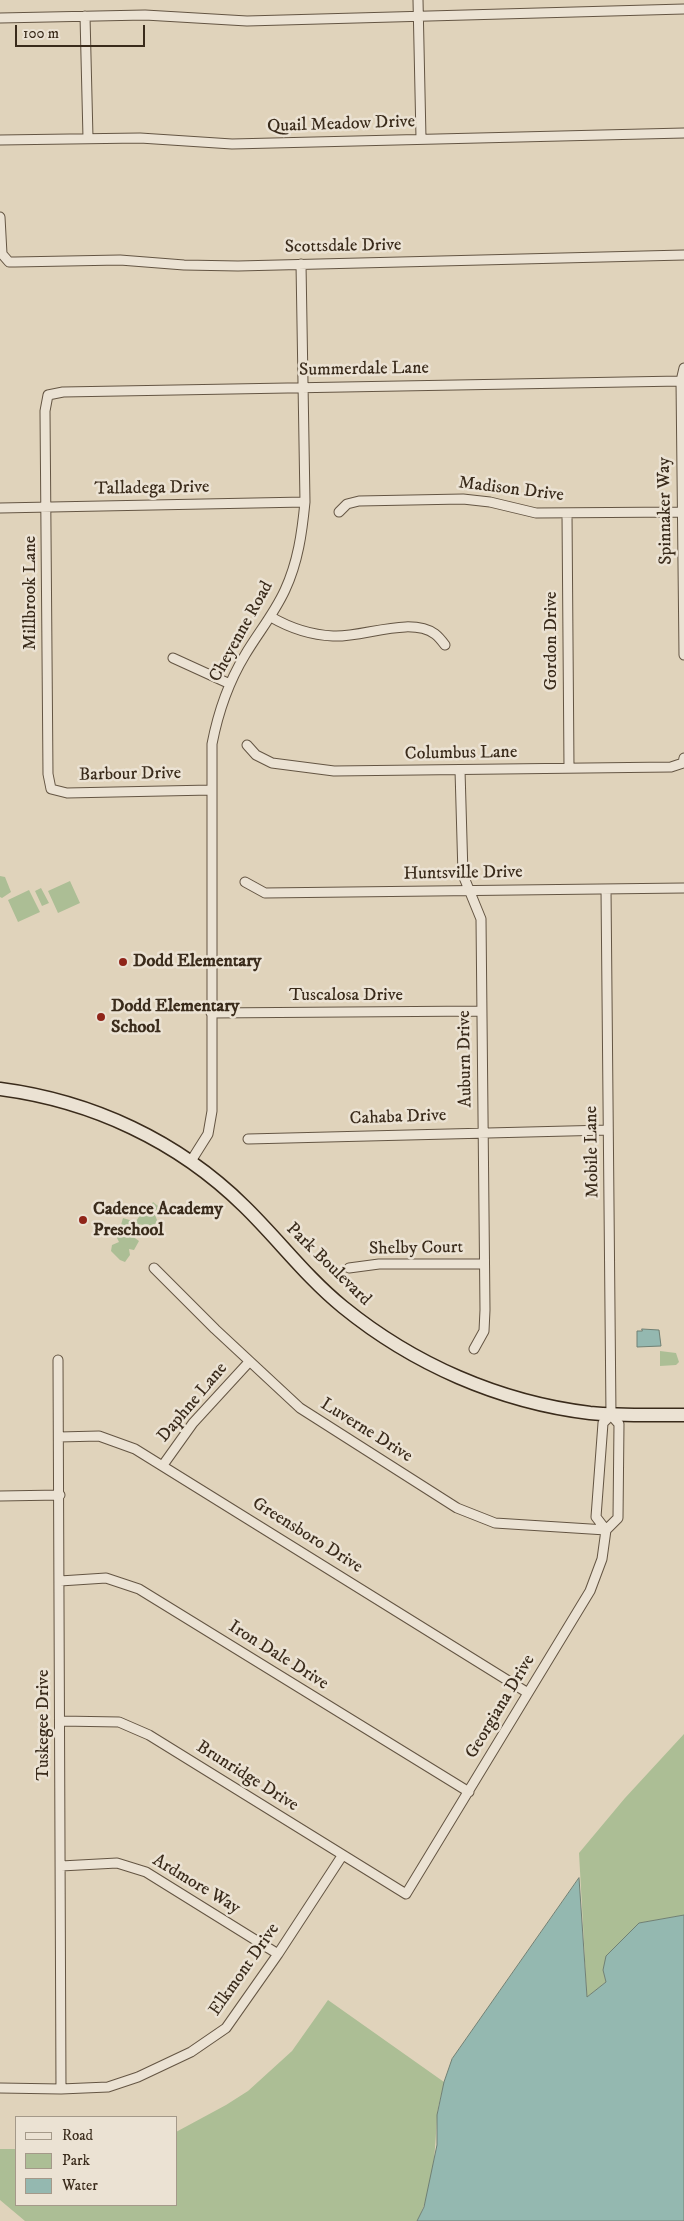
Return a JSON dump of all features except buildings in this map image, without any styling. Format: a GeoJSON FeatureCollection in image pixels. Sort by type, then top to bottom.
{"type":"FeatureCollection","features":[{"type":"Feature","properties":{"kind":"main road","name":"Park Boulevard"},"geometry":{"type":"LineString","coordinates":[[0,1089],[56,1100],[101,1114],[154,1139],[191,1161],[245,1206],[325,1291],[357,1318],[391,1342],[443,1371],[486,1388],[549,1405],[611,1415],[684,1415]]}},
{"type":"Feature","properties":{"kind":"street"},"geometry":{"type":"LineString","coordinates":[[418,0],[421,138]]}},
{"type":"Feature","properties":{"kind":"street"},"geometry":{"type":"LineString","coordinates":[[0,18],[146,15],[247,21],[684,9]]}},
{"type":"Feature","properties":{"kind":"street"},"geometry":{"type":"LineString","coordinates":[[85,16],[88,138]]}},
{"type":"Feature","properties":{"kind":"street","name":"Quail Meadow Drive"},"geometry":{"type":"LineString","coordinates":[[0,140],[157,139],[232,144],[684,133]]}},
{"type":"Feature","properties":{"kind":"street","name":"Scottsdale Drive"},"geometry":{"type":"LineString","coordinates":[[0,217],[1,248],[4,259],[15,262],[120,260],[184,265],[301,264],[684,255]]}},
{"type":"Feature","properties":{"kind":"street","name":"Cheyenne Road"},"geometry":{"type":"LineString","coordinates":[[191,1161],[208,1134],[211,1123],[212,744],[217,717],[230,684],[245,655],[271,617],[285,591],[296,562],[302,534],[305,502],[301,264]]}},
{"type":"Feature","properties":{"kind":"street","name":"Spinnaker Way"},"geometry":{"type":"LineString","coordinates":[[684,368],[681,381],[684,655]]}},
{"type":"Feature","properties":{"kind":"street","name":"Summerdale Lane"},"geometry":{"type":"LineString","coordinates":[[48,396],[63,392],[681,381]]}},
{"type":"Feature","properties":{"kind":"street","name":"Millbrook Lane"},"geometry":{"type":"LineString","coordinates":[[48,396],[45,411],[48,774],[51,790]]}},
{"type":"Feature","properties":{"kind":"street","name":"Madison Drive"},"geometry":{"type":"LineString","coordinates":[[339,512],[347,504],[359,501],[463,498],[490,502],[536,513],[682,512]]}},
{"type":"Feature","properties":{"kind":"street","name":"Talladega Drive"},"geometry":{"type":"LineString","coordinates":[[0,508],[305,502]]}},
{"type":"Feature","properties":{"kind":"street","name":"Gordon Drive"},"geometry":{"type":"LineString","coordinates":[[567,514],[569,768]]}},
{"type":"Feature","properties":{"kind":"street"},"geometry":{"type":"LineString","coordinates":[[271,617],[304,632],[334,636],[362,634],[392,627],[413,627],[434,633],[445,645]]}},
{"type":"Feature","properties":{"kind":"street"},"geometry":{"type":"LineString","coordinates":[[173,658],[230,684]]}},
{"type":"Feature","properties":{"kind":"street","name":"Columbus Lane"},"geometry":{"type":"LineString","coordinates":[[246,746],[256,755],[272,763],[304,769],[334,771],[671,767],[683,761]]}},
{"type":"Feature","properties":{"kind":"street","name":"Auburn Drive"},"geometry":{"type":"LineString","coordinates":[[460,770],[463,875],[481,919],[484,1331],[474,1348]]}},
{"type":"Feature","properties":{"kind":"street","name":"Barbour Drive"},"geometry":{"type":"LineString","coordinates":[[51,790],[66,793],[211,790]]}},
{"type":"Feature","properties":{"kind":"street","name":"Huntsville Drive"},"geometry":{"type":"LineString","coordinates":[[245,882],[265,893],[684,888]]}},
{"type":"Feature","properties":{"kind":"street","name":"Mobile Lane"},"geometry":{"type":"LineString","coordinates":[[606,889],[611,1415]]}},
{"type":"Feature","properties":{"kind":"street","name":"Tuscalosa Drive"},"geometry":{"type":"LineString","coordinates":[[211,1013],[482,1011]]}},
{"type":"Feature","properties":{"kind":"street","name":"Cahaba Drive"},"geometry":{"type":"LineString","coordinates":[[248,1139],[608,1130]]}},
{"type":"Feature","properties":{"kind":"street","name":"Shelby Court"},"geometry":{"type":"LineString","coordinates":[[349,1268],[379,1264],[484,1264]]}},
{"type":"Feature","properties":{"kind":"street","name":"Luverne Drive"},"geometry":{"type":"LineString","coordinates":[[154,1268],[249,1362],[300,1408],[457,1508],[495,1523],[606,1530]]}},
{"type":"Feature","properties":{"kind":"street","name":"Tuskegee Drive"},"geometry":{"type":"LineString","coordinates":[[58,1360],[61,1721],[61,2089]]}},
{"type":"Feature","properties":{"kind":"street","name":"Daphne Lane"},"geometry":{"type":"LineString","coordinates":[[163,1466],[193,1423],[249,1362]]}},
{"type":"Feature","properties":{"kind":"street"},"geometry":{"type":"LineString","coordinates":[[606,1530],[596,1516],[603,1423],[611,1415]]}},
{"type":"Feature","properties":{"kind":"street","name":"Georgiana Drive"},"geometry":{"type":"LineString","coordinates":[[406,1894],[590,1591],[602,1559],[606,1530],[618,1518],[619,1424],[611,1415]]}},
{"type":"Feature","properties":{"kind":"street","name":"Greensboro Drive"},"geometry":{"type":"LineString","coordinates":[[59,1437],[99,1436],[135,1449],[528,1693]]}},
{"type":"Feature","properties":{"kind":"street"},"geometry":{"type":"LineString","coordinates":[[0,1496],[60,1495]]}},
{"type":"Feature","properties":{"kind":"street","name":"Iron Dale Drive"},"geometry":{"type":"LineString","coordinates":[[60,1581],[106,1578],[138,1589],[469,1792]]}},
{"type":"Feature","properties":{"kind":"street","name":"Brunridge Drive"},"geometry":{"type":"LineString","coordinates":[[61,1721],[119,1722],[149,1736],[406,1894]]}},
{"type":"Feature","properties":{"kind":"street","name":"Elkmont Drive"},"geometry":{"type":"LineString","coordinates":[[0,2088],[61,2089],[108,2087],[138,2077],[191,2052],[226,2028],[278,1954],[342,1856]]}},
{"type":"Feature","properties":{"kind":"street","name":"Ardmore Way"},"geometry":{"type":"LineString","coordinates":[[61,1866],[117,1863],[146,1872],[278,1954]]}},
{"type":"Feature","properties":{"kind":"green space"},"geometry":{"type":"Polygon","coordinates":[[[0,876],[5,877],[11,892],[2,898],[0,897],[0,876]]]}},
{"type":"Feature","properties":{"kind":"green space"},"geometry":{"type":"Polygon","coordinates":[[[70,881],[80,903],[58,913],[48,891],[70,881]]]}},
{"type":"Feature","properties":{"kind":"green space"},"geometry":{"type":"Polygon","coordinates":[[[41,888],[49,903],[42,906],[35,891],[41,888]]]}},
{"type":"Feature","properties":{"kind":"green space"},"geometry":{"type":"Polygon","coordinates":[[[29,890],[40,912],[18,922],[8,900],[29,890]]]}},
{"type":"Feature","properties":{"kind":"green space"},"geometry":{"type":"Polygon","coordinates":[[[153,1202],[158,1206],[155,1215],[157,1220],[153,1229],[140,1224],[139,1233],[122,1228],[123,1218],[136,1222],[153,1202]]]}},
{"type":"Feature","properties":{"kind":"green space"},"geometry":{"type":"Polygon","coordinates":[[[124,1230],[139,1241],[134,1250],[129,1249],[130,1255],[125,1262],[120,1260],[111,1251],[112,1245],[119,1242],[117,1238],[124,1230]]]}},
{"type":"Feature","properties":{"kind":"green space"},"geometry":{"type":"Polygon","coordinates":[[[660,1351],[676,1353],[679,1362],[676,1365],[660,1366],[660,1351]]]}},
{"type":"Feature","properties":{"kind":"green space"},"geometry":{"type":"Polygon","coordinates":[[[684,1734],[684,1915],[639,1923],[603,1970],[606,1982],[587,1997],[579,1853],[625,1798],[684,1734]]]}},
{"type":"Feature","properties":{"kind":"green space"},"geometry":{"type":"Polygon","coordinates":[[[328,2000],[444,2082],[438,2112],[430,2183],[423,2209],[417,2221],[25,2221],[0,2200],[0,2149],[15,2149],[15,2206],[178,2206],[178,2131],[248,2091],[292,2051],[328,2000]]]}},
{"type":"Feature","properties":{"kind":"water"},"geometry":{"type":"Polygon","coordinates":[[[642,1329],[659,1330],[661,1346],[637,1347],[637,1331],[642,1331],[642,1329]]]}},
{"type":"Feature","properties":{"kind":"water"},"geometry":{"type":"Polygon","coordinates":[[[579,1878],[587,1997],[606,1982],[603,1970],[606,1956],[639,1923],[684,1915],[684,2221],[417,2221],[424,2207],[437,2145],[437,2115],[444,2082],[452,2059],[579,1878]]]}},
{"type":"Feature","properties":{"kind":"place","name":"Dodd Elementary"},"geometry":{"type":"Point","coordinates":[123,962]}},
{"type":"Feature","properties":{"kind":"place","name":"Dodd Elementary School"},"geometry":{"type":"Point","coordinates":[101,1017]}},
{"type":"Feature","properties":{"kind":"place","name":"Cadence Academy Preschool"},"geometry":{"type":"Point","coordinates":[83,1220]}}]}
